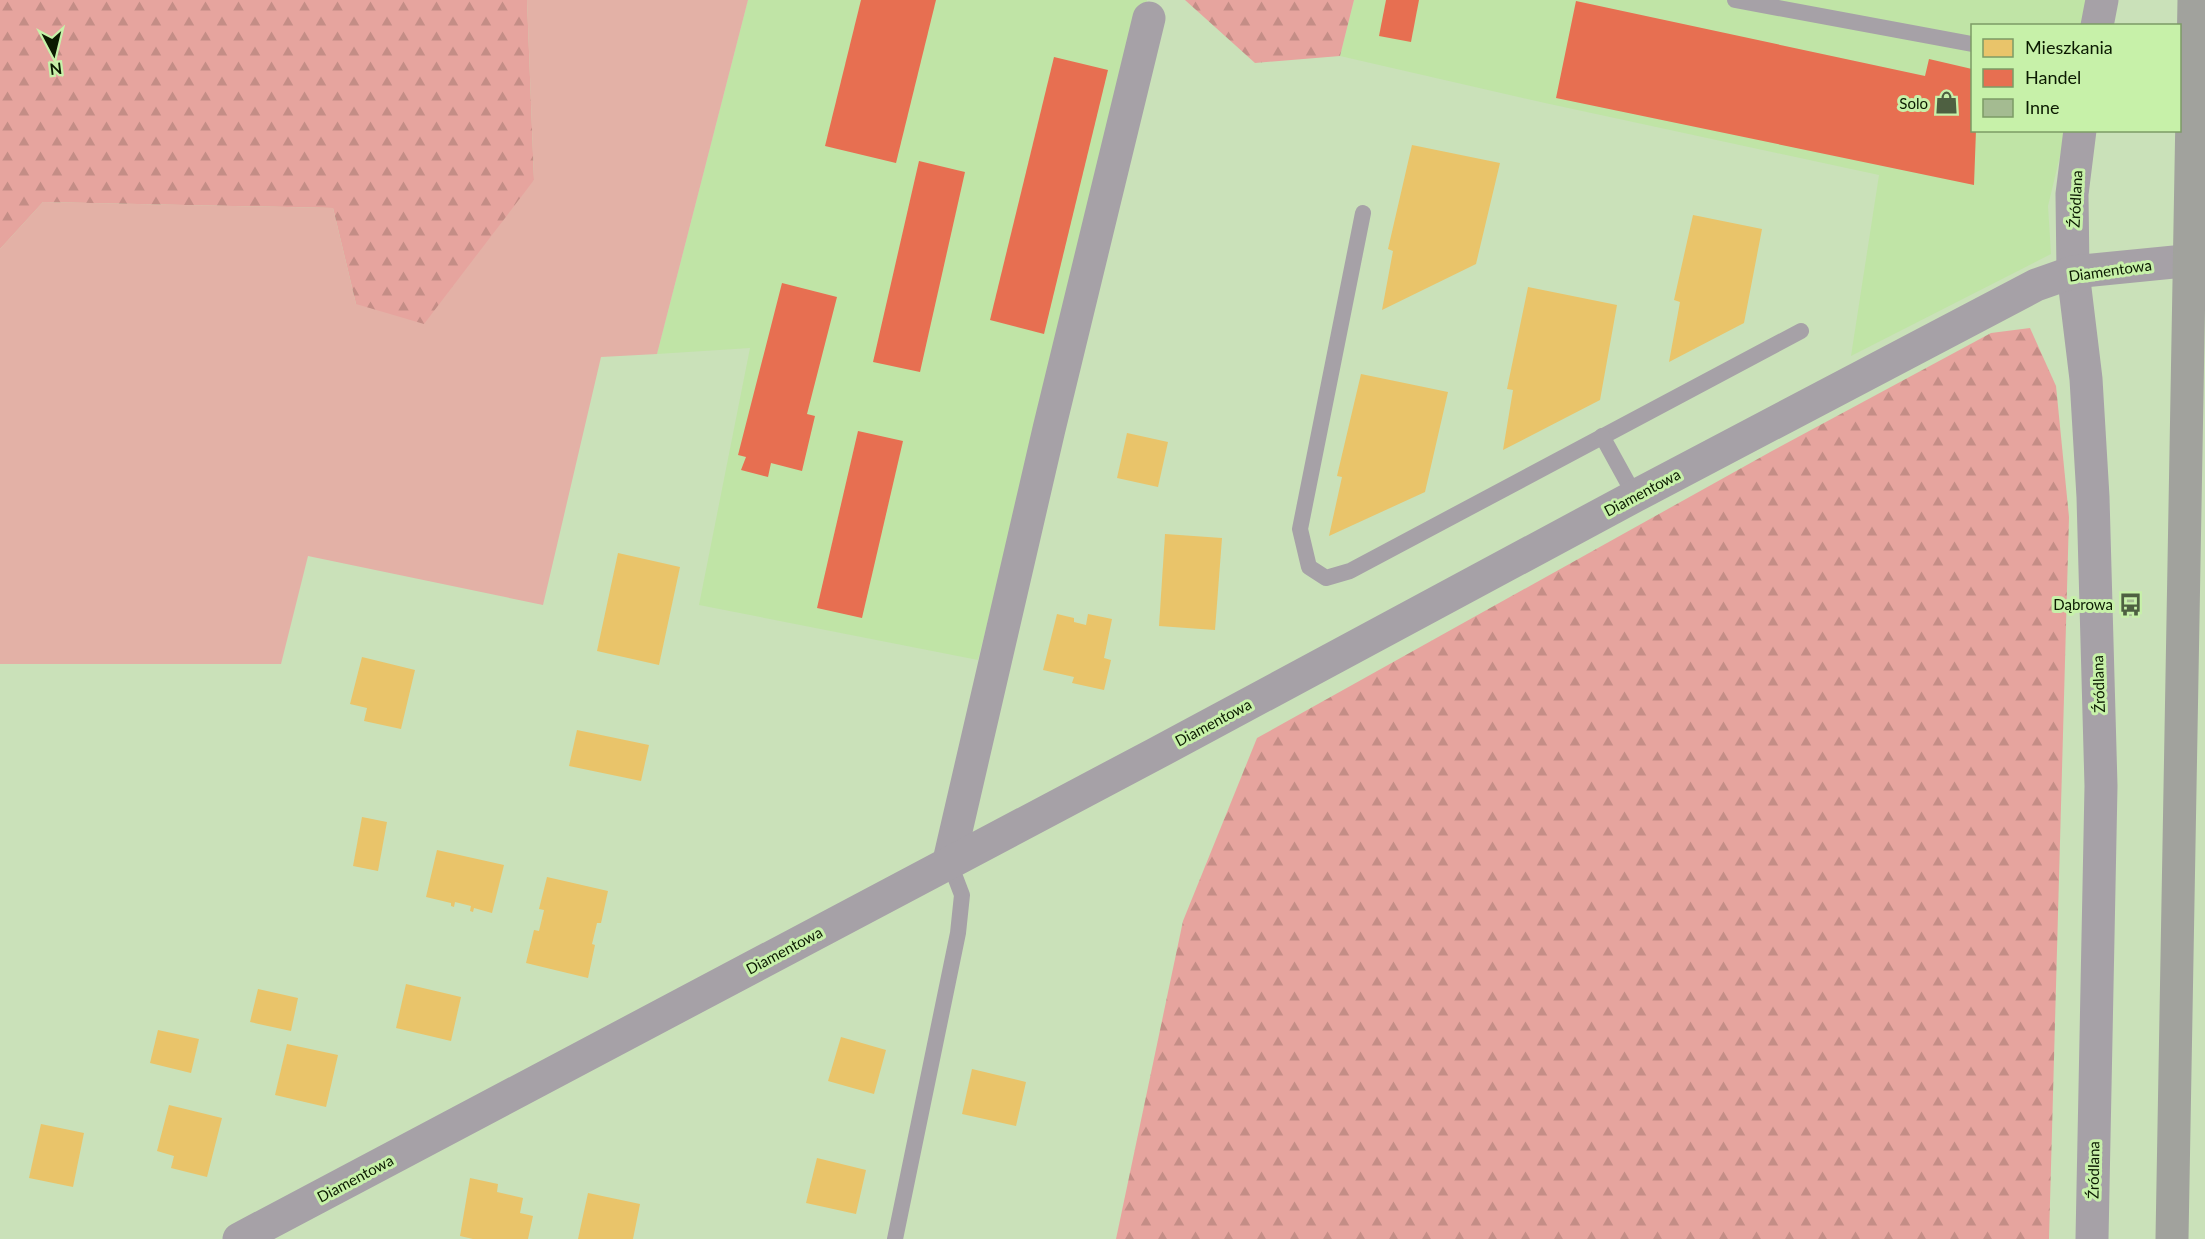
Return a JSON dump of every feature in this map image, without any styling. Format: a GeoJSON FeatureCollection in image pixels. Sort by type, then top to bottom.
{"type":"FeatureCollection","features":[{"type":"Feature","properties":{"kind":"main road"},"geometry":{"type":"LineString","coordinates":[[2172,1239],[2198,260],[2194,0]]}},
{"type":"Feature","properties":{"kind":"street"},"geometry":{"type":"LineString","coordinates":[[2097,24],[2102,0]]}},
{"type":"Feature","properties":{"kind":"street"},"geometry":{"type":"LineString","coordinates":[[949,861],[1052,417],[1149,18]]}},
{"type":"Feature","properties":{"kind":"street","name":"Źródlana"},"geometry":{"type":"LineString","coordinates":[[2080,132],[2072,194],[2073,272],[2086,379],[2091,461],[2101,786],[2092,1239]]}},
{"type":"Feature","properties":{"kind":"street","name":"Diamentowa"},"geometry":{"type":"LineString","coordinates":[[239,1239],[2036,285],[2073,272],[2198,260]]}},
{"type":"Feature","properties":{"kind":"lane"},"geometry":{"type":"LineString","coordinates":[[1735,0],[1971,44]]}},
{"type":"Feature","properties":{"kind":"lane"},"geometry":{"type":"LineString","coordinates":[[1363,213],[1300,529],[1309,567],[1326,578],[1350,571],[1801,331]]}},
{"type":"Feature","properties":{"kind":"lane"},"geometry":{"type":"LineString","coordinates":[[1602,436],[1635,496]]}},
{"type":"Feature","properties":{"kind":"lane"},"geometry":{"type":"LineString","coordinates":[[895,1239],[958,933],[962,895],[949,861]]}},
{"type":"Feature","properties":{"kind":"shaded area"},"geometry":{"type":"Polygon","coordinates":[[[527,0],[748,0],[657,354],[601,357],[543,605],[308,556],[281,664],[0,664],[0,249],[43,202],[333,208],[356,304],[534,180],[527,0]]]}},
{"type":"Feature","properties":{"kind":"shaded area"},"geometry":{"type":"Polygon","coordinates":[[[748,0],[1147,0],[978,660],[699,605],[750,348],[657,354],[748,0]]]}},
{"type":"Feature","properties":{"kind":"shaded area"},"geometry":{"type":"Polygon","coordinates":[[[1354,0],[2086,0],[2082,24],[1971,24],[1971,132],[2066,132],[2048,206],[2051,254],[1851,356],[1879,175],[1340,56],[1354,0]]]}},
{"type":"Feature","properties":{"kind":"green space"},"geometry":{"type":"Polygon","coordinates":[[[0,0],[527,0],[534,180],[424,324],[356,304],[333,208],[43,202],[0,249],[0,0]]]}},
{"type":"Feature","properties":{"kind":"green space"},"geometry":{"type":"Polygon","coordinates":[[[1185,0],[1354,0],[1340,56],[1255,63],[1185,0]]]}},
{"type":"Feature","properties":{"kind":"green space"},"geometry":{"type":"Polygon","coordinates":[[[2030,328],[2056,386],[2069,517],[2049,1239],[1116,1239],[1183,921],[1257,738],[1772,451],[1991,333],[2030,328]]]}},
{"type":"Feature","properties":{"kind":"building: Mieszkania"},"geometry":{"type":"Polygon","coordinates":[[[1412,145],[1500,163],[1476,264],[1382,310],[1393,251],[1388,249],[1412,145]]]}},
{"type":"Feature","properties":{"kind":"building: Mieszkania"},"geometry":{"type":"Polygon","coordinates":[[[1693,215],[1762,229],[1744,323],[1669,362],[1680,302],[1674,300],[1693,215]]]}},
{"type":"Feature","properties":{"kind":"building: Mieszkania"},"geometry":{"type":"Polygon","coordinates":[[[1528,287],[1617,305],[1600,400],[1503,450],[1513,390],[1507,389],[1528,287]]]}},
{"type":"Feature","properties":{"kind":"building: Mieszkania"},"geometry":{"type":"Polygon","coordinates":[[[1361,374],[1448,392],[1425,492],[1329,536],[1342,477],[1337,476],[1361,374]]]}},
{"type":"Feature","properties":{"kind":"building: Mieszkania"},"geometry":{"type":"Polygon","coordinates":[[[1127,433],[1168,442],[1158,487],[1117,478],[1127,433]]]}},
{"type":"Feature","properties":{"kind":"building: Mieszkania"},"geometry":{"type":"Polygon","coordinates":[[[1165,534],[1222,538],[1215,630],[1159,626],[1165,534]]]}},
{"type":"Feature","properties":{"kind":"building: Mieszkania"},"geometry":{"type":"Polygon","coordinates":[[[618,553],[680,567],[659,665],[597,651],[618,553]]]}},
{"type":"Feature","properties":{"kind":"building: Mieszkania"},"geometry":{"type":"Polygon","coordinates":[[[1057,614],[1074,618],[1074,622],[1086,625],[1088,614],[1112,619],[1104,658],[1111,660],[1104,690],[1072,683],[1074,677],[1043,670],[1057,614]]]}},
{"type":"Feature","properties":{"kind":"building: Mieszkania"},"geometry":{"type":"Polygon","coordinates":[[[362,657],[415,670],[401,729],[364,721],[367,708],[350,704],[362,657]]]}},
{"type":"Feature","properties":{"kind":"building: Mieszkania"},"geometry":{"type":"Polygon","coordinates":[[[577,730],[649,745],[641,781],[569,766],[577,730]]]}},
{"type":"Feature","properties":{"kind":"building: Mieszkania"},"geometry":{"type":"Polygon","coordinates":[[[362,817],[387,822],[378,871],[353,866],[362,817]]]}},
{"type":"Feature","properties":{"kind":"building: Mieszkania"},"geometry":{"type":"Polygon","coordinates":[[[437,850],[504,865],[492,913],[474,908],[473,912],[470,911],[471,906],[455,902],[454,907],[451,903],[426,897],[437,850]]]}},
{"type":"Feature","properties":{"kind":"building: Mieszkania"},"geometry":{"type":"Polygon","coordinates":[[[547,877],[608,891],[601,923],[597,923],[592,944],[595,945],[588,978],[526,963],[534,930],[539,931],[544,910],[539,909],[547,877]]]}},
{"type":"Feature","properties":{"kind":"building: Mieszkania"},"geometry":{"type":"Polygon","coordinates":[[[406,984],[461,997],[451,1041],[396,1028],[406,984]]]}},
{"type":"Feature","properties":{"kind":"building: Mieszkania"},"geometry":{"type":"Polygon","coordinates":[[[258,989],[298,998],[291,1031],[250,1022],[258,989]]]}},
{"type":"Feature","properties":{"kind":"building: Mieszkania"},"geometry":{"type":"Polygon","coordinates":[[[158,1030],[199,1039],[191,1073],[150,1063],[158,1030]]]}},
{"type":"Feature","properties":{"kind":"building: Mieszkania"},"geometry":{"type":"Polygon","coordinates":[[[841,1037],[886,1050],[874,1094],[828,1081],[841,1037]]]}},
{"type":"Feature","properties":{"kind":"building: Mieszkania"},"geometry":{"type":"Polygon","coordinates":[[[287,1044],[338,1055],[326,1107],[275,1095],[287,1044]]]}},
{"type":"Feature","properties":{"kind":"building: Mieszkania"},"geometry":{"type":"Polygon","coordinates":[[[972,1069],[1026,1082],[1016,1126],[962,1114],[972,1069]]]}},
{"type":"Feature","properties":{"kind":"building: Mieszkania"},"geometry":{"type":"Polygon","coordinates":[[[169,1105],[222,1118],[207,1177],[171,1168],[174,1156],[157,1151],[169,1105]]]}},
{"type":"Feature","properties":{"kind":"building: Mieszkania"},"geometry":{"type":"Polygon","coordinates":[[[41,1124],[84,1133],[73,1187],[29,1178],[41,1124]]]}},
{"type":"Feature","properties":{"kind":"building: Mieszkania"},"geometry":{"type":"Polygon","coordinates":[[[817,1158],[866,1170],[856,1214],[806,1203],[817,1158]]]}},
{"type":"Feature","properties":{"kind":"building: Mieszkania"},"geometry":{"type":"Polygon","coordinates":[[[470,1178],[498,1184],[497,1192],[523,1198],[520,1213],[533,1216],[528,1239],[473,1239],[460,1236],[470,1178]]]}},
{"type":"Feature","properties":{"kind":"building: Mieszkania"},"geometry":{"type":"Polygon","coordinates":[[[588,1193],[640,1204],[633,1239],[578,1239],[588,1193]]]}},
{"type":"Feature","properties":{"kind":"building: Handel"},"geometry":{"type":"Polygon","coordinates":[[[861,0],[936,0],[896,163],[825,146],[861,0]]]}},
{"type":"Feature","properties":{"kind":"building: Handel"},"geometry":{"type":"Polygon","coordinates":[[[1386,0],[1419,0],[1411,42],[1379,36],[1386,0]]]}},
{"type":"Feature","properties":{"kind":"building: Handel"},"geometry":{"type":"Polygon","coordinates":[[[1576,1],[1925,76],[1929,59],[1971,69],[1971,132],[1976,132],[1974,185],[1556,98],[1576,1]]]}},
{"type":"Feature","properties":{"kind":"building: Handel"},"geometry":{"type":"Polygon","coordinates":[[[1054,57],[1108,70],[1044,334],[990,320],[1054,57]]]}},
{"type":"Feature","properties":{"kind":"building: Handel"},"geometry":{"type":"Polygon","coordinates":[[[919,161],[965,172],[920,372],[873,362],[919,161]]]}},
{"type":"Feature","properties":{"kind":"building: Handel"},"geometry":{"type":"Polygon","coordinates":[[[782,283],[837,297],[807,414],[815,416],[802,471],[771,463],[768,477],[741,470],[746,457],[738,455],[782,283]]]}},
{"type":"Feature","properties":{"kind":"building: Handel"},"geometry":{"type":"Polygon","coordinates":[[[858,431],[903,441],[862,618],[817,608],[858,431]]]}},
{"type":"Feature","properties":{"kind":"building: Inne"},"geometry":{"type":"Polygon","coordinates":[[[2127,596],[2134,596],[2134,616],[2127,616],[2127,596]]]}},
{"type":"Feature","properties":{"kind":"place","name":"Solo"},"geometry":{"type":"Point","coordinates":[1946,103]}},
{"type":"Feature","properties":{"kind":"place","name":"Dąbrowa"},"geometry":{"type":"Point","coordinates":[2131,604]}}]}
